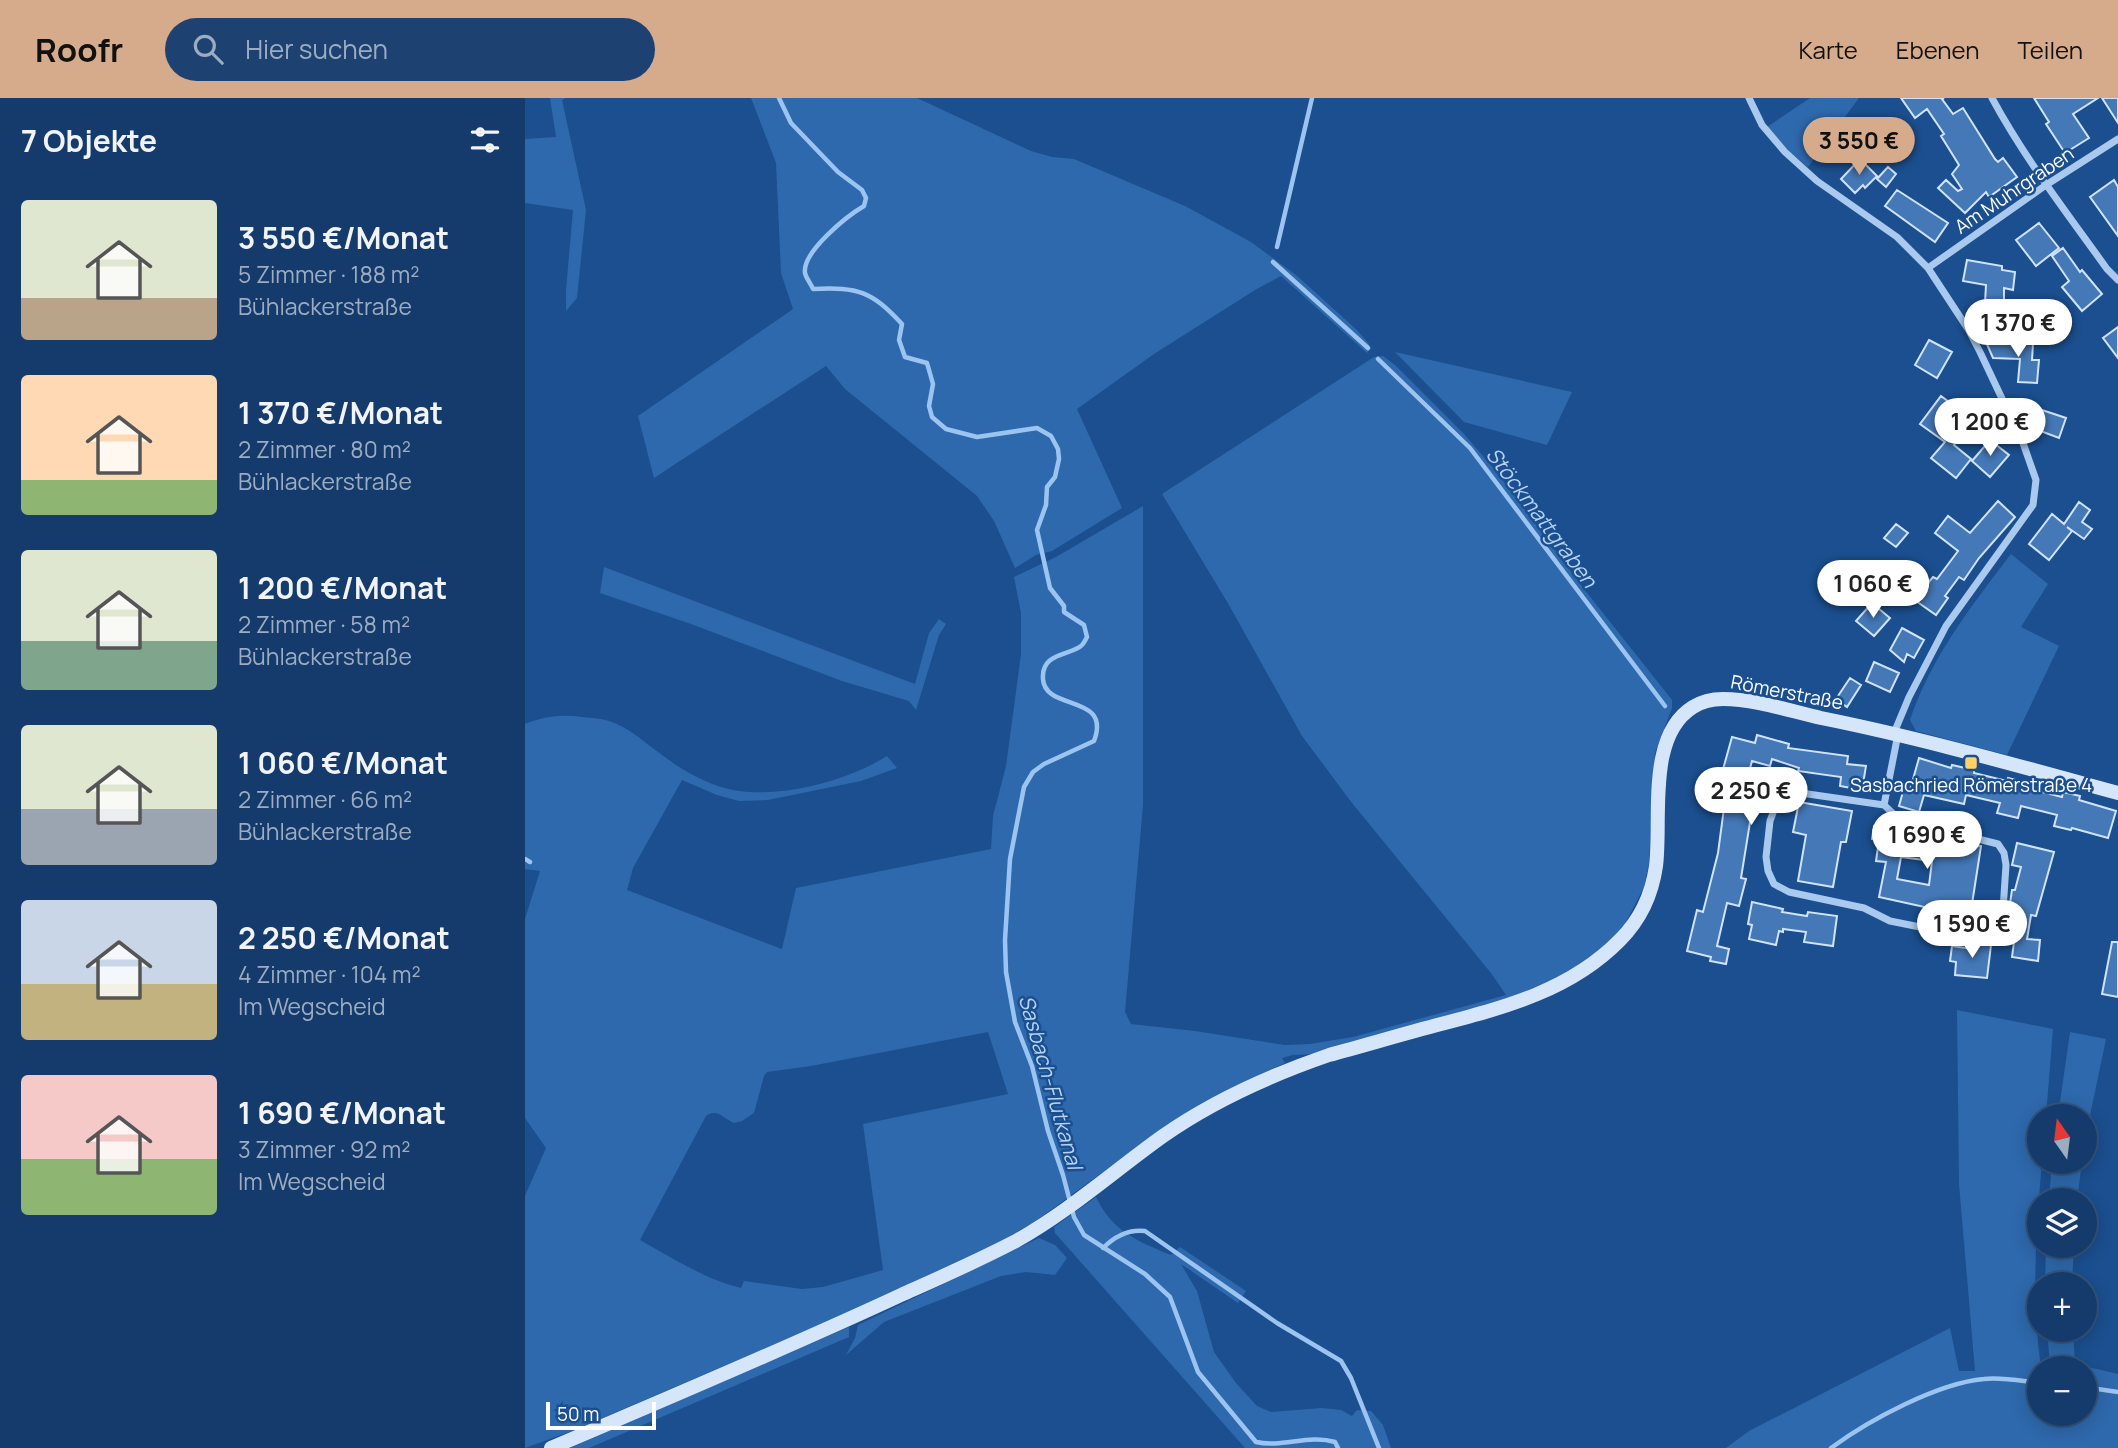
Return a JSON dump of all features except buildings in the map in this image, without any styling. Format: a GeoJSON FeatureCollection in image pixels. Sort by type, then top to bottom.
{"type":"FeatureCollection","features":[{"type":"Feature","properties":{"kind":"street"},"geometry":{"type":"LineString","coordinates":[[1749,98],[1762,125],[1785,152],[1817,181],[1897,237],[1928,268],[1980,352],[2023,443],[2036,480],[2033,505],[1946,626],[1909,697],[1896,733],[1884,805]]}},
{"type":"Feature","properties":{"kind":"street"},"geometry":{"type":"LineString","coordinates":[[1992,98],[2046,185],[2107,269],[2118,280]]}},
{"type":"Feature","properties":{"kind":"street","name":"Am Muhrgraben"},"geometry":{"type":"LineString","coordinates":[[1928,268],[2046,185],[2118,139]]}},
{"type":"Feature","properties":{"kind":"street","name":"Römerstraße"},"geometry":{"type":"LineString","coordinates":[[551,1448],[854,1318],[988,1255],[1018,1239],[1086,1194],[1165,1135],[1233,1096],[1302,1064],[1506,1007],[1547,991],[1577,975],[1602,958],[1622,939],[1643,909],[1654,879],[1664,746],[1671,728],[1680,718],[1707,701],[1720,698],[1736,700],[1896,733],[2118,793]]}},
{"type":"Feature","properties":{"kind":"street"},"geometry":{"type":"LineString","coordinates":[[1790,794],[1808,794],[1884,805],[1899,819],[1998,844],[2004,853],[2006,865],[2003,909],[2001,918],[1991,929],[1981,934],[1965,936],[1890,921],[1864,908],[1789,892],[1775,884],[1767,871],[1766,857],[1770,821],[1777,802],[1790,794]]}},
{"type":"Feature","properties":{"kind":"shaded area"},"geometry":{"type":"Polygon","coordinates":[[[550,98],[566,98],[562,100],[586,210],[577,298],[566,311],[573,210],[525,203],[525,139],[556,137],[550,98]]]}},
{"type":"Feature","properties":{"kind":"shaded area"},"geometry":{"type":"Polygon","coordinates":[[[751,98],[917,98],[1031,151],[1074,159],[1185,206],[1251,242],[1296,275],[1357,330],[1370,349],[1367,353],[1281,276],[1255,290],[1154,354],[1077,409],[1122,508],[1052,551],[1036,555],[1015,568],[994,521],[977,496],[845,389],[826,366],[654,478],[638,416],[793,309],[781,273],[776,163],[751,98]]]}},
{"type":"Feature","properties":{"kind":"shaded area"},"geometry":{"type":"Polygon","coordinates":[[[1810,98],[1859,98],[1808,167],[1767,127],[1810,98]]]}},
{"type":"Feature","properties":{"kind":"shaded area"},"geometry":{"type":"Polygon","coordinates":[[[1395,352],[1572,392],[1547,445],[1464,422],[1395,352]]]}},
{"type":"Feature","properties":{"kind":"shaded area"},"geometry":{"type":"Polygon","coordinates":[[[1383,356],[1395,365],[1464,434],[1495,470],[1672,700],[1672,708],[1655,753],[1649,863],[1644,887],[1622,930],[1599,952],[1575,969],[1518,996],[1314,1054],[1282,1058],[1285,1063],[1250,1079],[1155,1134],[1033,1223],[974,1256],[811,1329],[572,1431],[525,1448],[525,1196],[546,1148],[525,1118],[525,919],[540,871],[525,869],[525,724],[560,716],[609,721],[630,731],[689,773],[718,786],[738,791],[805,788],[849,774],[887,756],[897,768],[861,781],[768,800],[739,801],[682,780],[633,868],[627,890],[782,949],[796,888],[991,849],[993,816],[1006,766],[1021,654],[1021,613],[1014,577],[1056,557],[1143,506],[1143,805],[1125,1012],[1131,1024],[1285,1045],[1310,1044],[1353,1037],[1506,995],[1352,803],[1302,736],[1229,605],[1162,494],[1374,357],[1383,356]],[[988,1032],[767,1072],[754,1113],[734,1123],[717,1113],[706,1116],[640,1240],[701,1274],[741,1288],[744,1281],[802,1289],[823,1287],[883,1270],[863,1124],[1008,1094],[988,1032]]]}},
{"type":"Feature","properties":{"kind":"shaded area"},"geometry":{"type":"Polygon","coordinates":[[[2011,554],[2048,584],[2021,627],[2059,646],[2007,755],[1916,731],[1910,720],[1918,697],[1940,654],[2011,554]]]}},
{"type":"Feature","properties":{"kind":"shaded area"},"geometry":{"type":"Polygon","coordinates":[[[604,567],[915,684],[929,633],[939,619],[946,624],[939,635],[916,710],[909,701],[842,681],[600,593],[604,567]]]}},
{"type":"Feature","properties":{"kind":"shaded area"},"geometry":{"type":"Polygon","coordinates":[[[1957,1010],[2053,1029],[2047,1104],[2027,1104],[2027,1174],[2041,1174],[2040,1188],[2027,1188],[2027,1258],[2036,1258],[2035,1272],[2027,1272],[2027,1342],[2038,1342],[2040,1356],[2027,1356],[2027,1426],[2097,1426],[2097,1369],[2118,1374],[2118,1448],[1726,1448],[1749,1431],[1950,1328],[1959,1371],[1975,1371],[1959,1184],[1957,1010]]]}},
{"type":"Feature","properties":{"kind":"shaded area"},"geometry":{"type":"Polygon","coordinates":[[[2070,1032],[2106,1039],[2092,1104],[2060,1104],[2070,1032]]]}},
{"type":"Feature","properties":{"kind":"shaded area"},"geometry":{"type":"Polygon","coordinates":[[[2051,1174],[2080,1174],[2079,1188],[2050,1188],[2051,1174]]]}},
{"type":"Feature","properties":{"kind":"shaded area"},"geometry":{"type":"Polygon","coordinates":[[[1096,1197],[1102,1209],[1127,1233],[1171,1255],[1180,1247],[1246,1291],[1238,1303],[1181,1264],[1197,1291],[1214,1352],[1236,1383],[1257,1406],[1271,1412],[1322,1408],[1341,1410],[1352,1416],[1357,1410],[1371,1411],[1383,1425],[1391,1448],[1245,1448],[1055,1233],[1054,1227],[1096,1197]]]}},
{"type":"Feature","properties":{"kind":"shaded area"},"geometry":{"type":"Polygon","coordinates":[[[1039,1238],[1055,1245],[1067,1258],[1055,1275],[1026,1272],[1001,1276],[884,1322],[846,1355],[858,1325],[1039,1238]]]}},
{"type":"Feature","properties":{"kind":"shaded area"},"geometry":{"type":"Polygon","coordinates":[[[2046,1258],[2073,1258],[2073,1272],[2045,1272],[2046,1258]]]}},
{"type":"Feature","properties":{"kind":"shaded area"},"geometry":{"type":"Polygon","coordinates":[[[849,1327],[849,1337],[589,1448],[570,1448],[849,1327]]]}},
{"type":"Feature","properties":{"kind":"shaded area"},"geometry":{"type":"Polygon","coordinates":[[[2048,1342],[2074,1342],[2075,1356],[2049,1356],[2048,1342]]]}},
{"type":"Feature","properties":{"kind":"waterway","name":"Sasbach-Flutkanal"},"geometry":{"type":"LineString","coordinates":[[779,98],[791,123],[838,172],[862,190],[866,198],[864,206],[837,226],[811,255],[805,273],[813,289],[842,289],[863,293],[881,304],[902,324],[899,340],[905,357],[927,363],[933,384],[929,406],[932,417],[946,429],[977,437],[1037,428],[1051,436],[1058,449],[1055,477],[1047,487],[1046,505],[1037,530],[1050,588],[1064,606],[1064,612],[1084,625],[1087,637],[1081,646],[1056,656],[1046,664],[1043,679],[1054,696],[1086,709],[1094,716],[1097,726],[1094,741],[1044,764],[1033,772],[1024,787],[1010,859],[1005,940],[1006,972],[1015,1022],[1032,1066],[1074,1217],[1084,1235],[1145,1274],[1170,1297],[1198,1372],[1256,1442],[1315,1439],[1335,1442],[1338,1448]]}},
{"type":"Feature","properties":{"kind":"waterway","name":"Stöckmattgraben"},"geometry":{"type":"LineString","coordinates":[[1277,247],[1312,98]]}},
{"type":"Feature","properties":{"kind":"waterway","name":"Stöckmattgraben"},"geometry":{"type":"LineString","coordinates":[[1273,262],[1368,348]]}},
{"type":"Feature","properties":{"kind":"waterway","name":"Stöckmattgraben"},"geometry":{"type":"LineString","coordinates":[[1378,359],[1470,448],[1665,706]]}},
{"type":"Feature","properties":{"kind":"waterway"},"geometry":{"type":"LineString","coordinates":[[525,859],[530,862]]}},
{"type":"Feature","properties":{"kind":"waterway"},"geometry":{"type":"LineString","coordinates":[[1103,1248],[1122,1234],[1145,1231],[1277,1323],[1341,1361],[1351,1378],[1379,1448]]}},
{"type":"Feature","properties":{"kind":"waterway"},"geometry":{"type":"LineString","coordinates":[[1831,1448],[1864,1426],[1925,1395],[1966,1382],[1991,1379],[2027,1382]]}},
{"type":"Feature","properties":{"kind":"waterway"},"geometry":{"type":"LineString","coordinates":[[2097,1389],[2118,1392]]}},
{"type":"Feature","properties":{"kind":"place","name":"Sasbachried Römerstraße 4"},"geometry":{"type":"Point","coordinates":[1971,763]}}]}
